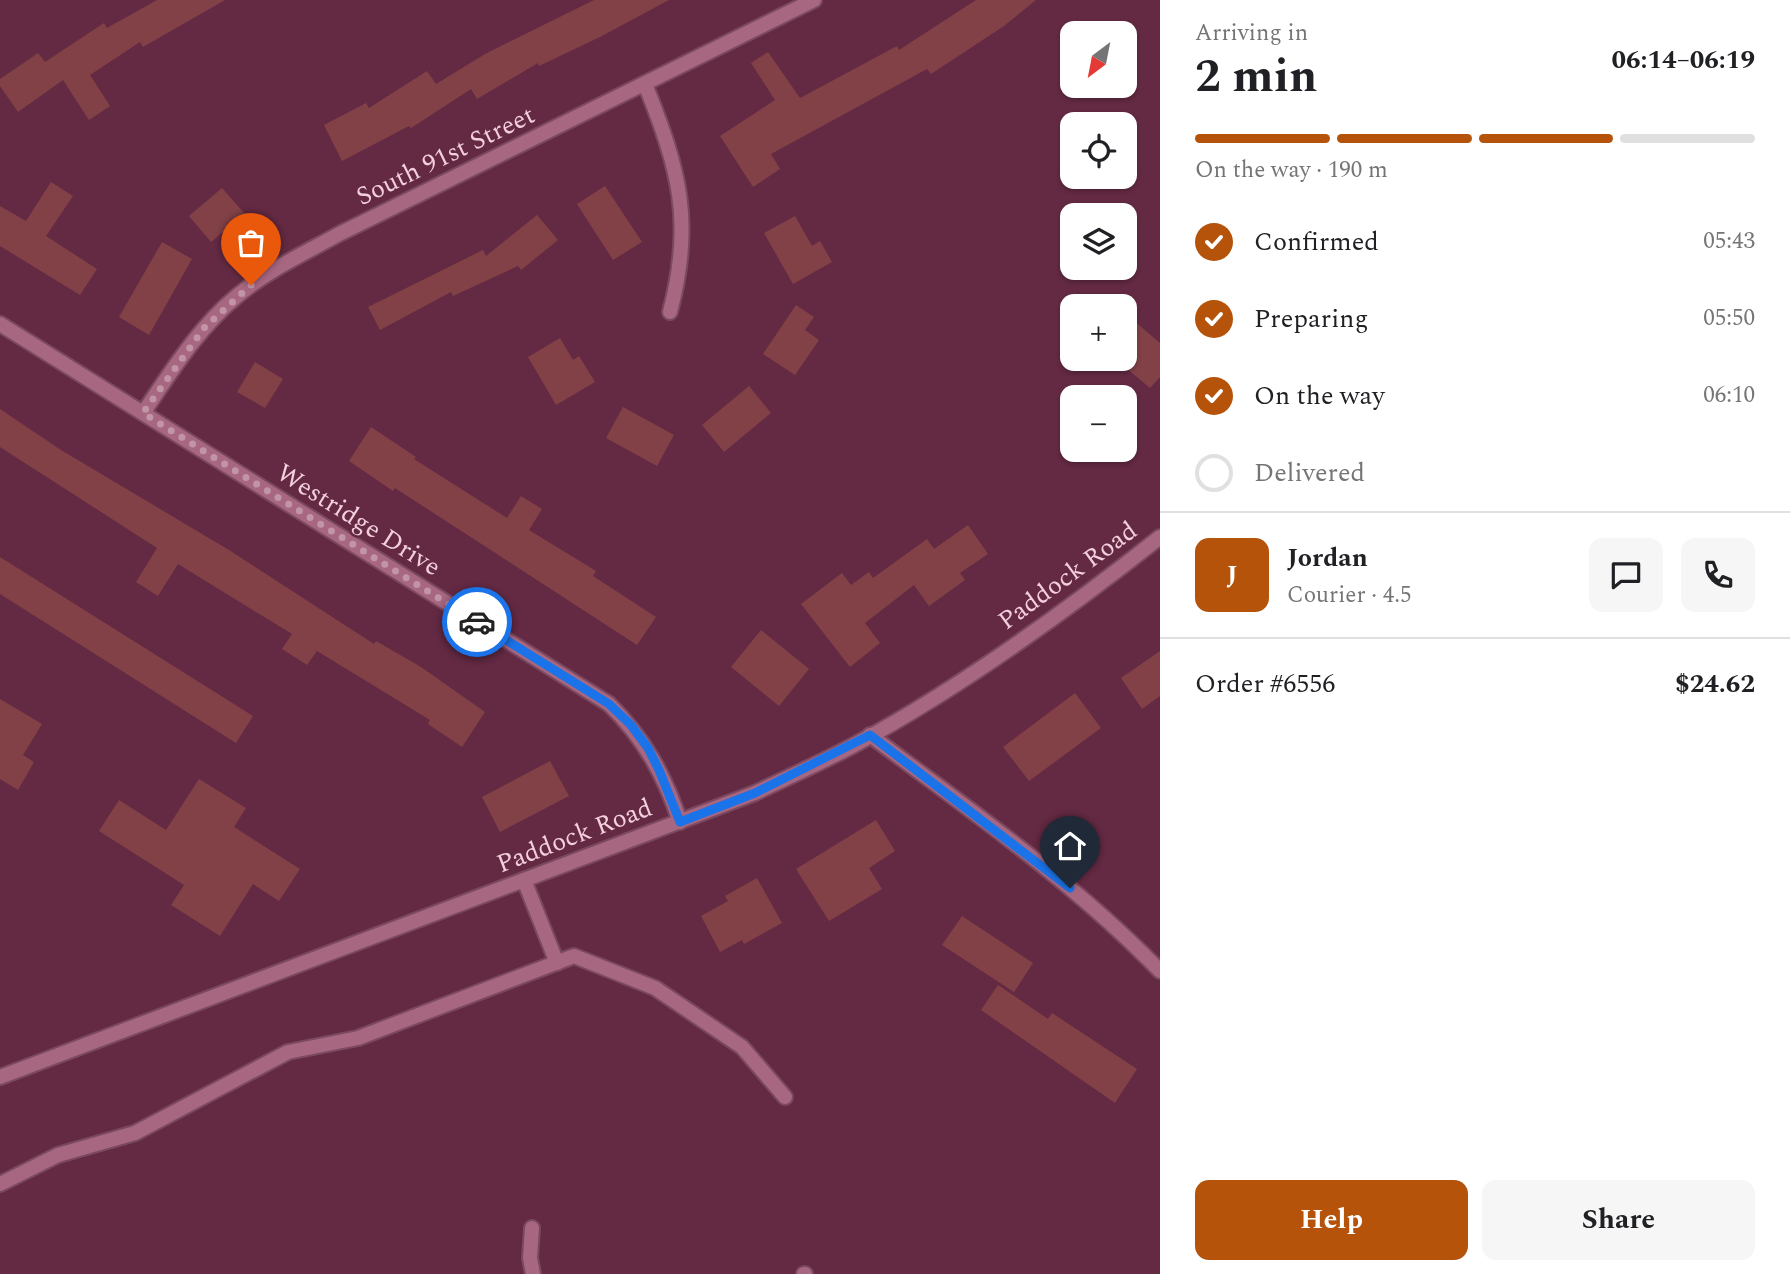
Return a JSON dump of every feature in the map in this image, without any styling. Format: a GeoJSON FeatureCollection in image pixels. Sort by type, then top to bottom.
{"type":"FeatureCollection","features":[{"type":"Feature","properties":{"kind":"street","name":"South 91st Street"},"geometry":{"type":"LineString","coordinates":[[143,413],[204,328],[237,296],[266,275],[339,234],[814,0]]}},
{"type":"Feature","properties":{"kind":"street"},"geometry":{"type":"LineString","coordinates":[[645,85],[669,145],[684,220],[678,282],[670,312]]}},
{"type":"Feature","properties":{"kind":"street","name":"Westridge Drive"},"geometry":{"type":"LineString","coordinates":[[0,324],[609,704],[631,725],[648,748],[670,792],[680,822]]}},
{"type":"Feature","properties":{"kind":"street","name":"Paddock Road"},"geometry":{"type":"LineString","coordinates":[[0,1077],[755,793],[870,735],[929,701],[1036,631],[1160,537]]}},
{"type":"Feature","properties":{"kind":"street"},"geometry":{"type":"LineString","coordinates":[[870,735],[1054,874],[1119,929],[1160,971]]}},
{"type":"Feature","properties":{"kind":"street"},"geometry":{"type":"LineString","coordinates":[[524,880],[557,963]]}},
{"type":"Feature","properties":{"kind":"street"},"geometry":{"type":"LineString","coordinates":[[0,1184],[58,1155],[135,1133],[288,1052],[358,1038],[574,956],[654,988],[742,1047],[785,1097]]}},
{"type":"Feature","properties":{"kind":"street"},"geometry":{"type":"LineString","coordinates":[[532,1228],[530,1258],[533,1274]]}},
{"type":"Feature","properties":{"kind":"building"},"geometry":{"type":"Polygon","coordinates":[[[157,0],[225,0],[143,47],[140,42],[90,75],[110,106],[89,120],[63,80],[18,112],[0,86],[0,79],[38,53],[45,62],[104,23],[107,28],[157,0]]]}},
{"type":"Feature","properties":{"kind":"building"},"geometry":{"type":"Polygon","coordinates":[[[594,0],[669,0],[600,37],[539,66],[538,63],[477,99],[471,89],[411,128],[409,126],[342,161],[324,125],[366,103],[369,108],[427,71],[436,84],[485,54],[594,0]]]}},
{"type":"Feature","properties":{"kind":"building"},"geometry":{"type":"Polygon","coordinates":[[[976,0],[1036,0],[1004,26],[931,74],[927,69],[771,154],[780,169],[753,187],[720,136],[775,100],[751,63],[768,52],[800,98],[897,46],[899,50],[976,0]]]}},
{"type":"Feature","properties":{"kind":"building"},"geometry":{"type":"Polygon","coordinates":[[[51,182],[73,196],[46,236],[97,269],[80,295],[0,246],[0,206],[26,221],[51,182]]]}},
{"type":"Feature","properties":{"kind":"building"},"geometry":{"type":"Polygon","coordinates":[[[605,186],[642,242],[613,260],[577,204],[605,186]]]}},
{"type":"Feature","properties":{"kind":"building"},"geometry":{"type":"Polygon","coordinates":[[[222,188],[245,214],[211,242],[189,216],[222,188]]]}},
{"type":"Feature","properties":{"kind":"building"},"geometry":{"type":"Polygon","coordinates":[[[537,215],[558,240],[521,270],[518,266],[453,296],[451,292],[380,330],[368,307],[483,250],[486,256],[537,215]]]}},
{"type":"Feature","properties":{"kind":"building"},"geometry":{"type":"Polygon","coordinates":[[[795,216],[812,246],[820,241],[832,262],[793,284],[764,233],[795,216]]]}},
{"type":"Feature","properties":{"kind":"building"},"geometry":{"type":"Polygon","coordinates":[[[162,242],[192,259],[149,335],[119,317],[162,242]]]}},
{"type":"Feature","properties":{"kind":"building"},"geometry":{"type":"Polygon","coordinates":[[[796,305],[814,317],[805,330],[819,340],[795,375],[763,354],[796,305]]]}},
{"type":"Feature","properties":{"kind":"building"},"geometry":{"type":"Polygon","coordinates":[[[1137,323],[1160,343],[1160,377],[1150,388],[1130,371],[1137,371],[1137,323]]]}},
{"type":"Feature","properties":{"kind":"building"},"geometry":{"type":"Polygon","coordinates":[[[560,338],[573,360],[579,356],[595,382],[556,405],[528,357],[560,338]]]}},
{"type":"Feature","properties":{"kind":"building"},"geometry":{"type":"Polygon","coordinates":[[[255,362],[283,379],[265,408],[237,392],[255,362]]]}},
{"type":"Feature","properties":{"kind":"building"},"geometry":{"type":"Polygon","coordinates":[[[749,386],[771,413],[724,452],[702,425],[749,386]]]}},
{"type":"Feature","properties":{"kind":"building"},"geometry":{"type":"Polygon","coordinates":[[[623,407],[674,435],[657,466],[606,438],[623,407]]]}},
{"type":"Feature","properties":{"kind":"building"},"geometry":{"type":"Polygon","coordinates":[[[0,409],[61,450],[229,550],[374,644],[376,641],[421,667],[485,712],[462,747],[428,724],[430,720],[317,651],[307,665],[282,649],[292,634],[178,564],[158,596],[136,582],[157,548],[0,447],[0,409]]]}},
{"type":"Feature","properties":{"kind":"building"},"geometry":{"type":"Polygon","coordinates":[[[371,427],[416,457],[414,459],[507,518],[521,496],[542,509],[529,530],[596,571],[593,576],[656,617],[637,645],[349,461],[371,427]]]}},
{"type":"Feature","properties":{"kind":"building"},"geometry":{"type":"Polygon","coordinates":[[[968,525],[988,554],[960,573],[965,580],[929,606],[914,585],[865,623],[880,643],[850,667],[801,604],[842,573],[851,585],[869,572],[873,578],[927,539],[934,549],[968,525]]]}},
{"type":"Feature","properties":{"kind":"building"},"geometry":{"type":"Polygon","coordinates":[[[0,557],[253,716],[236,743],[0,594],[0,557]]]}},
{"type":"Feature","properties":{"kind":"building"},"geometry":{"type":"Polygon","coordinates":[[[761,630],[809,669],[779,706],[731,667],[761,630]]]}},
{"type":"Feature","properties":{"kind":"building"},"geometry":{"type":"Polygon","coordinates":[[[1160,651],[1160,696],[1142,709],[1121,678],[1160,651]]]}},
{"type":"Feature","properties":{"kind":"building"},"geometry":{"type":"Polygon","coordinates":[[[1075,693],[1101,728],[1029,781],[1003,747],[1075,693]]]}},
{"type":"Feature","properties":{"kind":"building"},"geometry":{"type":"Polygon","coordinates":[[[0,699],[42,724],[23,755],[34,762],[18,790],[0,779],[0,699]]]}},
{"type":"Feature","properties":{"kind":"building"},"geometry":{"type":"Polygon","coordinates":[[[550,761],[569,796],[500,832],[482,797],[550,761]]]}},
{"type":"Feature","properties":{"kind":"building"},"geometry":{"type":"Polygon","coordinates":[[[199,779],[246,808],[234,827],[300,869],[279,901],[253,884],[220,936],[171,905],[184,885],[99,831],[119,800],[166,830],[199,779]]]}},
{"type":"Feature","properties":{"kind":"building"},"geometry":{"type":"Polygon","coordinates":[[[876,820],[895,851],[869,868],[882,889],[829,921],[796,869],[876,820]]]}},
{"type":"Feature","properties":{"kind":"building"},"geometry":{"type":"Polygon","coordinates":[[[757,878],[782,923],[744,944],[742,940],[720,952],[701,916],[728,901],[725,896],[757,878]]]}},
{"type":"Feature","properties":{"kind":"building"},"geometry":{"type":"Polygon","coordinates":[[[962,916],[1033,963],[1014,992],[942,945],[962,916]]]}},
{"type":"Feature","properties":{"kind":"building"},"geometry":{"type":"Polygon","coordinates":[[[998,985],[1048,1019],[1052,1013],[1137,1069],[1115,1103],[981,1010],[998,985]]]}},
{"type":"Feature","properties":{"kind":"way so far"},"geometry":{"type":"LineString","coordinates":[[251,285],[204,328],[143,413],[477,622]]}},
{"type":"Feature","properties":{"kind":"route"},"geometry":{"type":"LineString","coordinates":[[477,622],[609,704],[631,725],[648,748],[670,792],[680,822],[755,793],[870,735],[1070,888]]}}]}
